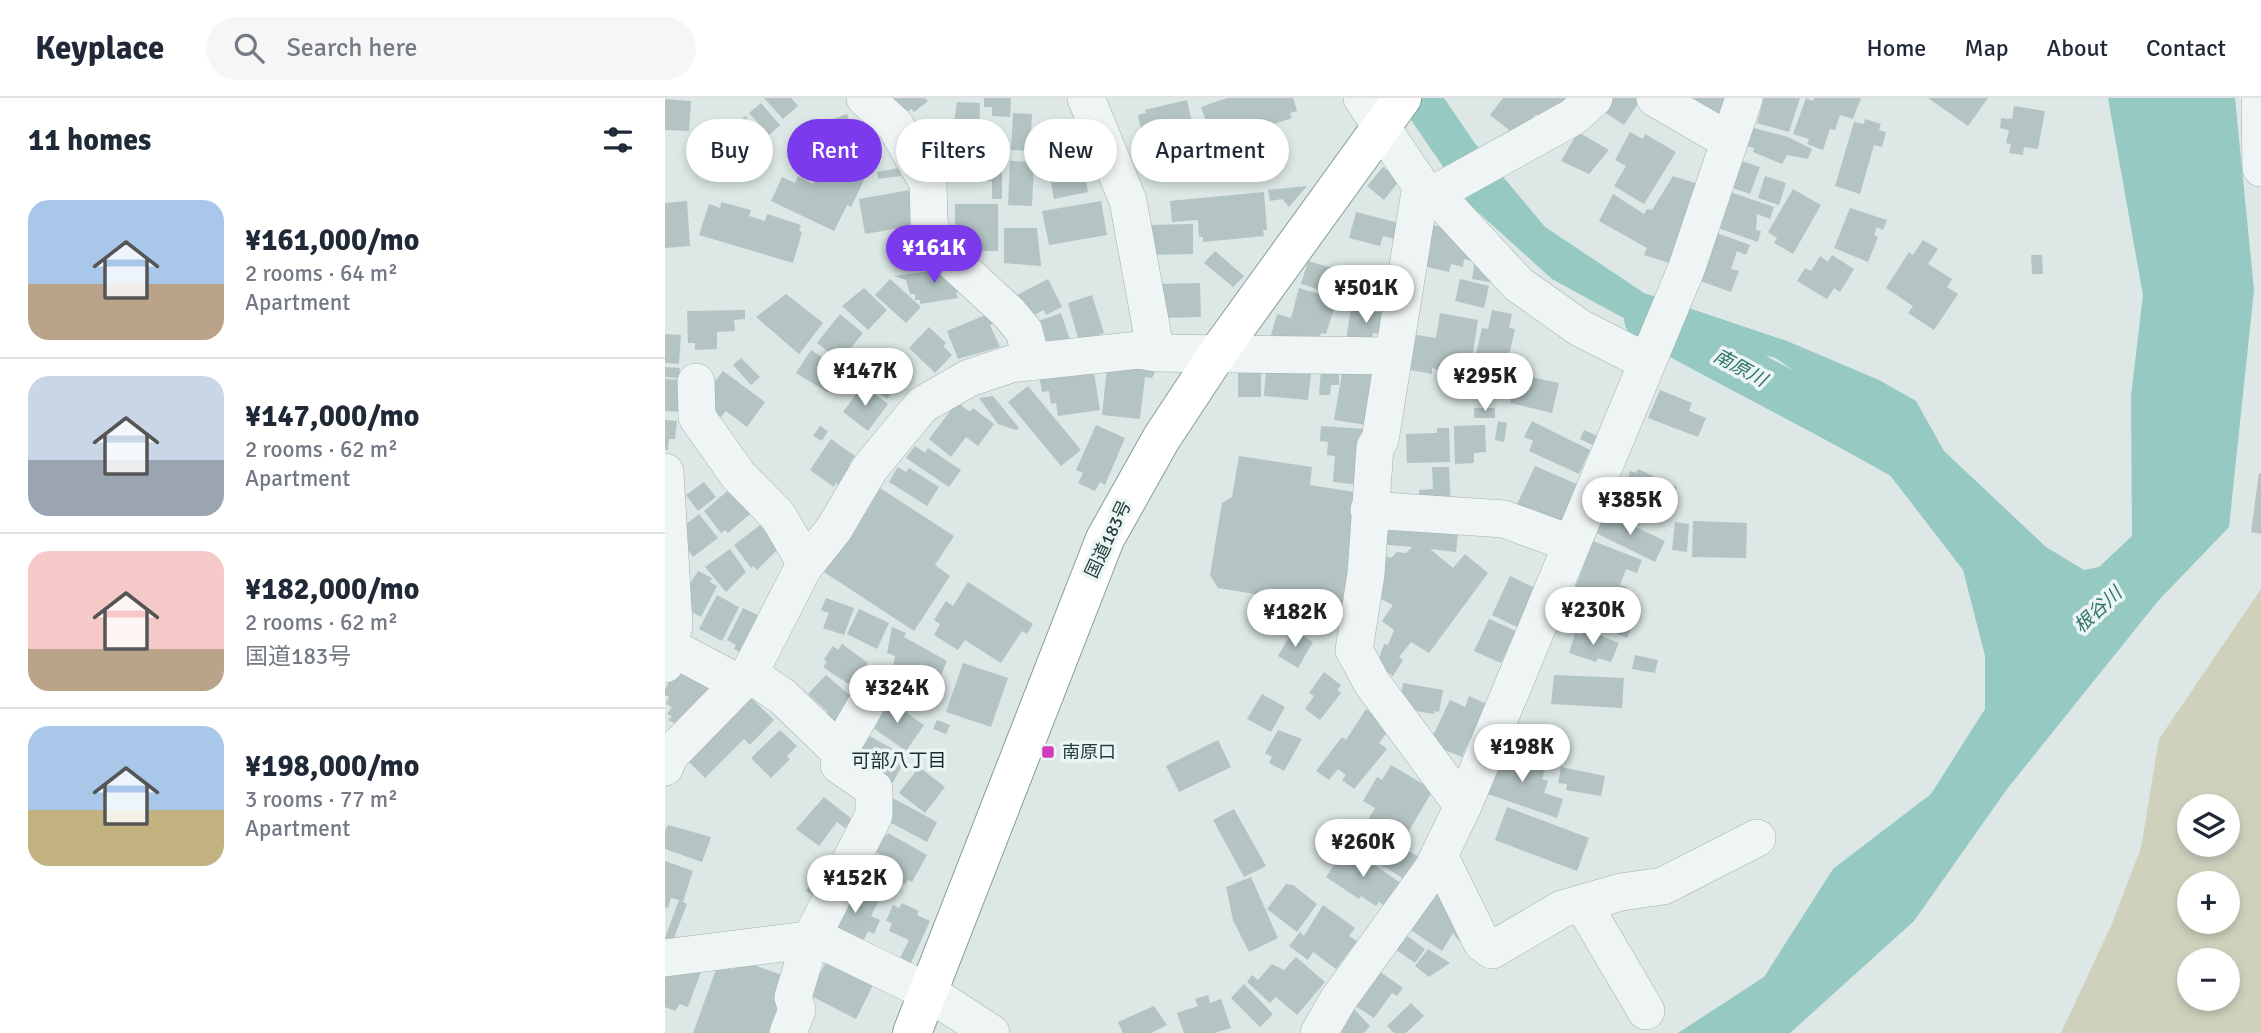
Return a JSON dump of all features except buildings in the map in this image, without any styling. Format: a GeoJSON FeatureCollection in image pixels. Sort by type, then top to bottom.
{"type":"FeatureCollection","features":[{"type":"Feature","properties":{"kind":"highway","name":"国道183号"},"geometry":{"type":"LineString","coordinates":[[912,1033],[1105,539],[1160,439],[1385,107]]}},
{"type":"Feature","properties":{"kind":"street"},"geometry":{"type":"LineString","coordinates":[[865,98],[895,125],[928,183],[929,221],[935,245],[1017,322],[1024,331],[1032,362]]}},
{"type":"Feature","properties":{"kind":"street"},"geometry":{"type":"LineString","coordinates":[[1086,98],[1128,201],[1156,353]]}},
{"type":"Feature","properties":{"kind":"street"},"geometry":{"type":"LineString","coordinates":[[1463,806],[1372,683],[1354,650],[1366,574],[1375,447],[1380,440],[1393,356],[1434,190],[1509,153],[1573,117],[1594,98]]}},
{"type":"Feature","properties":{"kind":"street"},"geometry":{"type":"LineString","coordinates":[[1655,98],[1729,141]]}},
{"type":"Feature","properties":{"kind":"street"},"geometry":{"type":"LineString","coordinates":[[1319,1033],[1338,1000],[1440,855],[1463,806],[1687,267],[1744,98]]}},
{"type":"Feature","properties":{"kind":"street"},"geometry":{"type":"LineString","coordinates":[[2260,98],[2261,169]]}},
{"type":"Feature","properties":{"kind":"street"},"geometry":{"type":"LineString","coordinates":[[1385,107],[1434,190],[1518,284],[1580,328],[1649,360]]}},
{"type":"Feature","properties":{"kind":"street"},"geometry":{"type":"LineString","coordinates":[[666,752],[745,679],[806,564],[834,529],[870,468],[922,405],[969,378],[1011,364],[1139,350],[1156,353],[1393,356]]}},
{"type":"Feature","properties":{"kind":"street"},"geometry":{"type":"LineString","coordinates":[[697,382],[697,417],[738,475],[778,516],[806,564]]}},
{"type":"Feature","properties":{"kind":"street"},"geometry":{"type":"LineString","coordinates":[[665,494],[674,625],[667,651],[745,679],[782,696],[839,751],[878,684]]}},
{"type":"Feature","properties":{"kind":"street"},"geometry":{"type":"LineString","coordinates":[[1369,510],[1504,519],[1571,544]]}},
{"type":"Feature","properties":{"kind":"street"},"geometry":{"type":"LineString","coordinates":[[788,1033],[797,1010],[793,997],[810,942],[874,815],[874,789],[839,765]]}},
{"type":"Feature","properties":{"kind":"street"},"geometry":{"type":"LineString","coordinates":[[1440,855],[1482,943],[1492,950],[1562,909],[1621,892],[1663,886],[1757,838]]}},
{"type":"Feature","properties":{"kind":"street"},"geometry":{"type":"LineString","coordinates":[[1583,904],[1646,1011]]}},
{"type":"Feature","properties":{"kind":"street"},"geometry":{"type":"LineString","coordinates":[[665,958],[825,942],[928,992],[991,1033]]}},
{"type":"Feature","properties":{"kind":"shaded area"},"geometry":{"type":"Polygon","coordinates":[[[2261,589],[2261,1033],[2061,1033],[2111,926],[2141,848],[2159,739],[2261,589]]]}},
{"type":"Feature","properties":{"kind":"water","name":"根谷川"},"geometry":{"type":"Polygon","coordinates":[[[1396,98],[1444,98],[1474,142],[1545,227],[1644,293],[1787,341],[1879,380],[1916,401],[1944,451],[2046,547],[2084,570],[2099,567],[2132,536],[2131,396],[2143,295],[2108,98],[2235,98],[2254,290],[2229,527],[2158,601],[2007,789],[1914,921],[1790,1033],[1678,1033],[1764,977],[1833,869],[1931,794],[1985,709],[1985,656],[1963,570],[1829,396],[1774,357],[1673,345],[1552,279],[1468,203],[1396,98]]]}},
{"type":"Feature","properties":{"kind":"waterway","name":"南原川"},"geometry":{"type":"LineString","coordinates":[[1647,318],[1904,457]]}},
{"type":"Feature","properties":{"kind":"place","name":"南原口"},"geometry":{"type":"Point","coordinates":[1048,752]}},
{"type":"Feature","properties":{"kind":"district","name":"可部八丁目"},"geometry":{"type":"Point","coordinates":[899,761]}}]}
